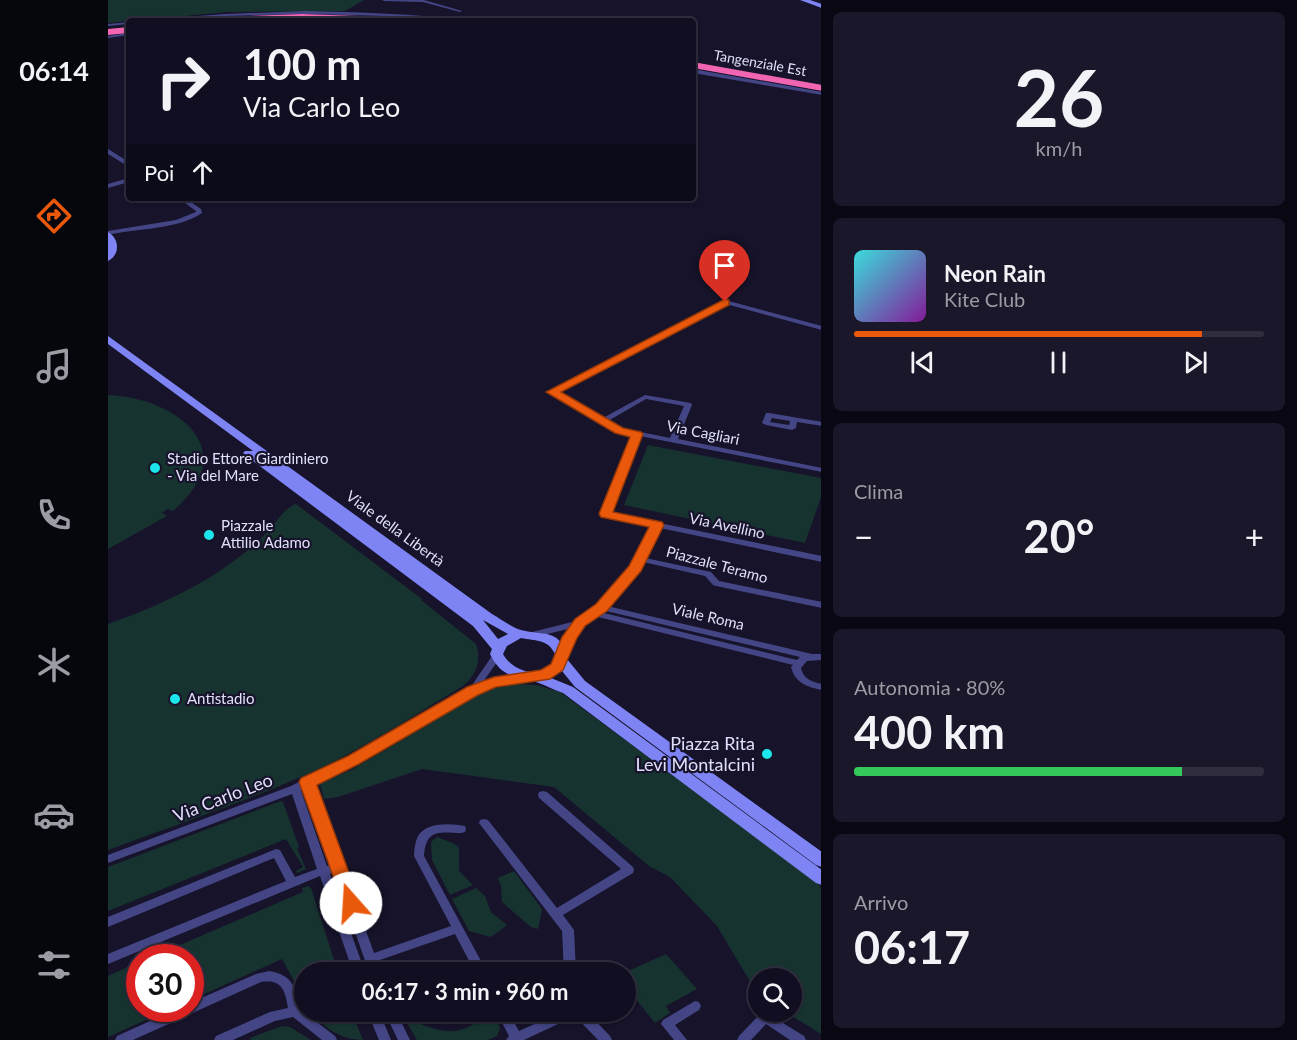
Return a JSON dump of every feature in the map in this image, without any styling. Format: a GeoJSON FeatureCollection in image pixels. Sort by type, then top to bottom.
{"type":"FeatureCollection","features":[{"type":"Feature","properties":{"kind":"highway"},"geometry":{"type":"LineString","coordinates":[[284,18],[338,18]]}},
{"type":"Feature","properties":{"kind":"highway"},"geometry":{"type":"LineString","coordinates":[[108,31],[126,28]]}},
{"type":"Feature","properties":{"kind":"highway","name":"Tangenziale Est"},"geometry":{"type":"LineString","coordinates":[[696,65],[821,86]]}},
{"type":"Feature","properties":{"kind":"main road"},"geometry":{"type":"LineString","coordinates":[[803,0],[821,6]]}},
{"type":"Feature","properties":{"kind":"main road"},"geometry":{"type":"LineString","coordinates":[[108,234],[113,249],[108,258]]}},
{"type":"Feature","properties":{"kind":"main road","name":"Viale della Libertà"},"geometry":{"type":"LineString","coordinates":[[108,339],[487,616],[519,634],[535,634]]}},
{"type":"Feature","properties":{"kind":"main road","name":"Viale della Libertà"},"geometry":{"type":"LineString","coordinates":[[108,348],[478,623],[498,652],[499,662],[505,669],[568,690],[821,878]]}},
{"type":"Feature","properties":{"kind":"main road"},"geometry":{"type":"LineString","coordinates":[[498,652],[503,642],[519,634]]}},
{"type":"Feature","properties":{"kind":"main road"},"geometry":{"type":"LineString","coordinates":[[535,634],[553,641],[561,658],[580,684],[821,860]]}},
{"type":"Feature","properties":{"kind":"main road"},"geometry":{"type":"LineString","coordinates":[[530,677],[552,671],[561,658]]}},
{"type":"Feature","properties":{"kind":"street"},"geometry":{"type":"LineString","coordinates":[[384,0],[423,1],[460,11]]}},
{"type":"Feature","properties":{"kind":"street"},"geometry":{"type":"LineString","coordinates":[[184,18],[299,13],[428,18]]}},
{"type":"Feature","properties":{"kind":"street"},"geometry":{"type":"LineString","coordinates":[[108,25],[126,23]]}},
{"type":"Feature","properties":{"kind":"street"},"geometry":{"type":"LineString","coordinates":[[108,37],[126,34]]}},
{"type":"Feature","properties":{"kind":"street"},"geometry":{"type":"LineString","coordinates":[[696,72],[821,94]]}},
{"type":"Feature","properties":{"kind":"street"},"geometry":{"type":"LineString","coordinates":[[108,151],[126,163]]}},
{"type":"Feature","properties":{"kind":"street"},"geometry":{"type":"LineString","coordinates":[[108,186],[126,181]]}},
{"type":"Feature","properties":{"kind":"street"},"geometry":{"type":"LineString","coordinates":[[108,234],[137,227],[162,226],[199,213],[199,210],[186,201]]}},
{"type":"Feature","properties":{"kind":"street","name":"Via Cagliari"},"geometry":{"type":"LineString","coordinates":[[821,327],[725,302],[552,392],[619,430],[821,470]]}},
{"type":"Feature","properties":{"kind":"street"},"geometry":{"type":"LineString","coordinates":[[602,421],[645,397],[688,405],[674,441]]}},
{"type":"Feature","properties":{"kind":"street"},"geometry":{"type":"LineString","coordinates":[[794,419],[821,424]]}},
{"type":"Feature","properties":{"kind":"street","name":"Via Avellino"},"geometry":{"type":"LineString","coordinates":[[637,434],[605,514],[821,558]]}},
{"type":"Feature","properties":{"kind":"street"},"geometry":{"type":"LineString","coordinates":[[535,634],[580,622],[598,610],[636,568],[657,525]]}},
{"type":"Feature","properties":{"kind":"street","name":"Piazzale Teramo"},"geometry":{"type":"LineString","coordinates":[[640,559],[708,574],[716,583],[821,605]]}},
{"type":"Feature","properties":{"kind":"street","name":"Viale Roma"},"geometry":{"type":"LineString","coordinates":[[598,610],[797,663],[808,657]]}},
{"type":"Feature","properties":{"kind":"street","name":"Viale Roma"},"geometry":{"type":"LineString","coordinates":[[598,610],[808,657],[821,657]]}},
{"type":"Feature","properties":{"kind":"street"},"geometry":{"type":"LineString","coordinates":[[561,658],[580,622]]}},
{"type":"Feature","properties":{"kind":"street","name":"Via Carlo Leo"},"geometry":{"type":"LineString","coordinates":[[472,691],[498,652]]}},
{"type":"Feature","properties":{"kind":"street"},"geometry":{"type":"LineString","coordinates":[[797,663],[799,677],[809,684],[821,687]]}},
{"type":"Feature","properties":{"kind":"street","name":"Via Carlo Leo"},"geometry":{"type":"LineString","coordinates":[[108,858],[295,789],[353,760],[472,691],[494,682],[530,677]]}},
{"type":"Feature","properties":{"kind":"street"},"geometry":{"type":"LineString","coordinates":[[307,782],[371,962]]}},
{"type":"Feature","properties":{"kind":"street"},"geometry":{"type":"LineString","coordinates":[[295,789],[356,962]]}},
{"type":"Feature","properties":{"kind":"street"},"geometry":{"type":"LineString","coordinates":[[543,795],[629,870],[556,914]]}},
{"type":"Feature","properties":{"kind":"street"},"geometry":{"type":"LineString","coordinates":[[484,823],[568,930],[570,962]]}},
{"type":"Feature","properties":{"kind":"street"},"geometry":{"type":"LineString","coordinates":[[461,829],[434,829],[425,834],[419,844],[419,856],[476,962]]}},
{"type":"Feature","properties":{"kind":"street"},"geometry":{"type":"LineString","coordinates":[[108,922],[276,853],[293,883]]}},
{"type":"Feature","properties":{"kind":"street"},"geometry":{"type":"LineString","coordinates":[[108,959],[324,870],[338,867]]}},
{"type":"Feature","properties":{"kind":"street"},"geometry":{"type":"LineString","coordinates":[[370,959],[458,928]]}},
{"type":"Feature","properties":{"kind":"street"},"geometry":{"type":"LineString","coordinates":[[121,1040],[260,977],[273,974],[281,978],[293,998],[294,1005]]}},
{"type":"Feature","properties":{"kind":"street"},"geometry":{"type":"LineString","coordinates":[[681,1040],[667,1024],[695,1006]]}},
{"type":"Feature","properties":{"kind":"street"},"geometry":{"type":"LineString","coordinates":[[220,1040],[274,1016],[294,1012]]}},
{"type":"Feature","properties":{"kind":"street"},"geometry":{"type":"LineString","coordinates":[[743,1040],[765,1017],[800,1040]]}},
{"type":"Feature","properties":{"kind":"street"},"geometry":{"type":"LineString","coordinates":[[306,1022],[332,1040]]}},
{"type":"Feature","properties":{"kind":"street"},"geometry":{"type":"LineString","coordinates":[[378,1022],[385,1040]]}},
{"type":"Feature","properties":{"kind":"street"},"geometry":{"type":"LineString","coordinates":[[395,1022],[404,1040]]}},
{"type":"Feature","properties":{"kind":"street"},"geometry":{"type":"LineString","coordinates":[[507,1022],[514,1039],[552,1022]]}},
{"type":"Feature","properties":{"kind":"street"},"geometry":{"type":"LineString","coordinates":[[587,1022],[606,1040]]}},
{"type":"Feature","properties":{"kind":"green space"},"geometry":{"type":"Polygon","coordinates":[[[108,0],[364,0],[345,11],[228,12],[163,18],[126,18],[126,21],[108,23],[108,0]]]}},
{"type":"Feature","properties":{"kind":"green space","name":"Stadio Ettore Giardiniero - Via del Mare"},"geometry":{"type":"Polygon","coordinates":[[[108,395],[134,398],[158,406],[178,417],[193,431],[202,448],[203,468],[193,489],[173,511],[167,509],[162,513],[167,516],[108,549],[108,395]]]}},
{"type":"Feature","properties":{"kind":"green space"},"geometry":{"type":"Polygon","coordinates":[[[648,445],[821,478],[821,497],[805,543],[624,505],[648,445]]]}},
{"type":"Feature","properties":{"kind":"green space"},"geometry":{"type":"Polygon","coordinates":[[[296,504],[422,599],[476,644],[477,668],[463,686],[333,762],[250,798],[108,850],[108,624],[159,604],[209,578],[250,548],[291,506],[296,504]]]}},
{"type":"Feature","properties":{"kind":"green space"},"geometry":{"type":"Polygon","coordinates":[[[520,684],[536,685],[560,692],[816,881],[821,888],[821,1034],[802,1022],[802,968],[748,968],[748,978],[717,926],[670,877],[649,866],[554,787],[422,769],[338,797],[324,799],[320,784],[353,769],[489,689],[520,684]]]}},
{"type":"Feature","properties":{"kind":"green space"},"geometry":{"type":"Polygon","coordinates":[[[281,801],[306,869],[297,873],[296,871],[303,867],[286,839],[108,911],[108,867],[281,801]]]}},
{"type":"Feature","properties":{"kind":"green space"},"geometry":{"type":"Polygon","coordinates":[[[437,837],[459,848],[459,871],[473,885],[450,895],[432,860],[431,842],[437,837]]]}},
{"type":"Feature","properties":{"kind":"green space"},"geometry":{"type":"Polygon","coordinates":[[[514,871],[542,909],[538,929],[531,927],[502,902],[498,878],[514,871]]]}},
{"type":"Feature","properties":{"kind":"green space"},"geometry":{"type":"Polygon","coordinates":[[[308,886],[311,888],[335,962],[294,962],[294,981],[282,959],[204,994],[204,944],[182,944],[303,892],[302,888],[308,886]]]}},
{"type":"Feature","properties":{"kind":"green space"},"geometry":{"type":"Polygon","coordinates":[[[476,888],[485,896],[491,912],[507,925],[491,937],[469,931],[452,899],[476,888]]]}},
{"type":"Feature","properties":{"kind":"green space"},"geometry":{"type":"Polygon","coordinates":[[[666,954],[697,989],[666,1006],[670,1013],[655,1023],[636,999],[636,968],[666,954]]]}},
{"type":"Feature","properties":{"kind":"green space"},"geometry":{"type":"Polygon","coordinates":[[[126,968],[126,1022],[141,1022],[108,1037],[108,976],[126,968]]]}},
{"type":"Feature","properties":{"kind":"green space"},"geometry":{"type":"Polygon","coordinates":[[[356,1022],[363,1040],[340,1035],[321,1023],[356,1022]]]}},
{"type":"Feature","properties":{"kind":"green space"},"geometry":{"type":"Polygon","coordinates":[[[406,1022],[416,1022],[448,1031],[457,1031],[475,1023],[497,1022],[500,1028],[497,1036],[488,1040],[417,1040],[406,1022]]]}},
{"type":"Feature","properties":{"kind":"green space"},"geometry":{"type":"Polygon","coordinates":[[[282,1026],[290,1027],[311,1040],[251,1040],[250,1038],[282,1026]]]}},
{"type":"Feature","properties":{"kind":"place","name":"Stadio Ettore Giardiniero - Via del Mare"},"geometry":{"type":"Point","coordinates":[155,468]}},
{"type":"Feature","properties":{"kind":"place","name":"Piazzale Attilio Adamo"},"geometry":{"type":"Point","coordinates":[209,535]}},
{"type":"Feature","properties":{"kind":"place","name":"Antistadio"},"geometry":{"type":"Point","coordinates":[175,699]}},
{"type":"Feature","properties":{"kind":"place","name":"Piazza Rita Levi Montalcini"},"geometry":{"type":"Point","coordinates":[767,754]}},
{"type":"Feature","properties":{"kind":"route"},"geometry":{"type":"LineString","coordinates":[[351,903],[307,782],[395,737],[472,691],[494,682],[545,675],[558,667],[570,637],[580,622],[601,607],[636,568],[657,525],[605,514],[637,434],[619,430],[552,392],[725,302]]}}]}
